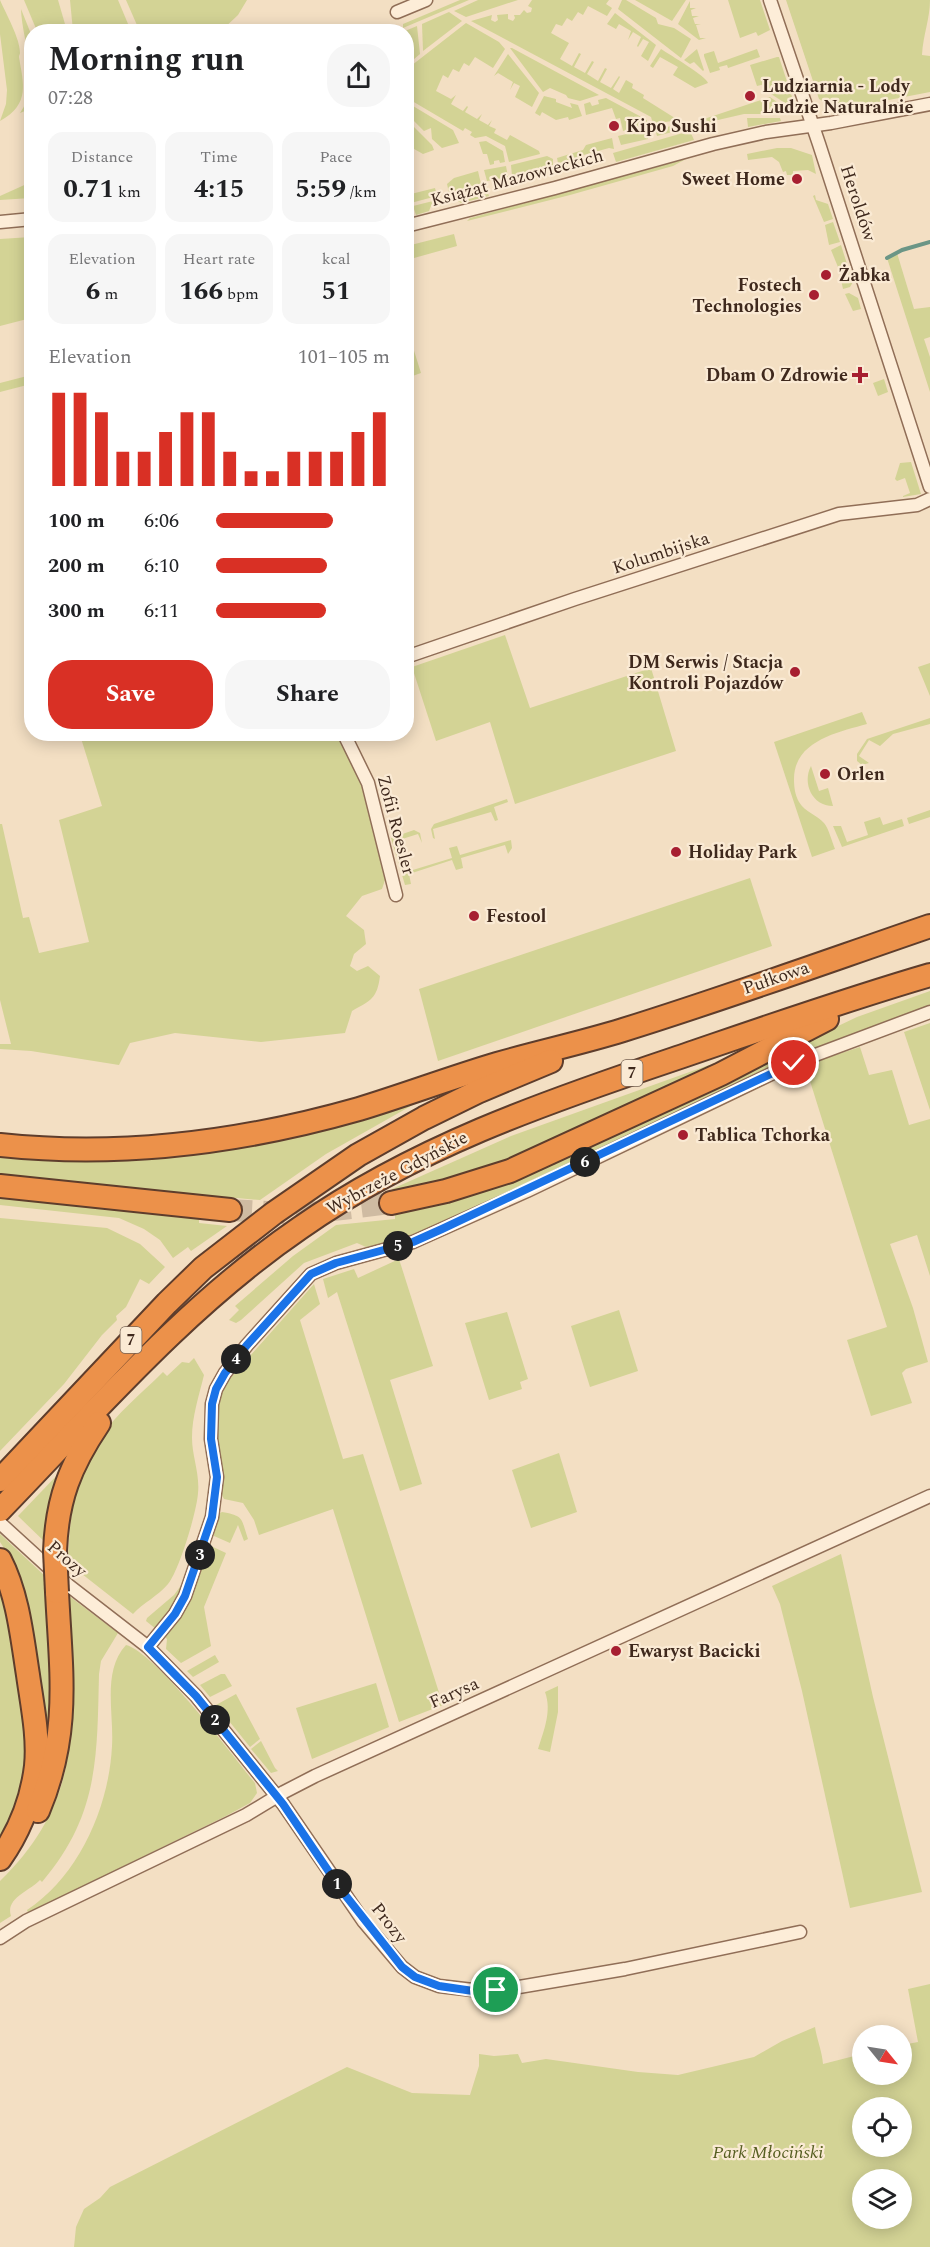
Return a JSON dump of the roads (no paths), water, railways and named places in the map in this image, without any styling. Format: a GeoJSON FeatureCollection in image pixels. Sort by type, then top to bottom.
{"type":"FeatureCollection","features":[{"type":"Feature","properties":{"kind":"highway","name":"Pułkowa"},"geometry":{"type":"LineString","coordinates":[[622,1030],[930,927]]}},
{"type":"Feature","properties":{"kind":"highway","name":"7"},"geometry":{"type":"LineString","coordinates":[[887,987],[930,975]]}},
{"type":"Feature","properties":{"kind":"highway"},"geometry":{"type":"LineString","coordinates":[[391,1203],[469,1185],[541,1158],[721,1074],[887,987]]}},
{"type":"Feature","properties":{"kind":"highway","name":"Wybrzeże Gdyńskie"},"geometry":{"type":"LineString","coordinates":[[2,1513],[136,1370],[199,1307],[268,1251],[338,1203],[418,1158],[540,1105],[887,987]]}},
{"type":"Feature","properties":{"kind":"highway"},"geometry":{"type":"LineString","coordinates":[[0,1145],[104,1150],[237,1137],[316,1120],[496,1064],[622,1030]]}},
{"type":"Feature","properties":{"kind":"highway","name":"Wybrzeże Gdyńskie"},"geometry":{"type":"LineString","coordinates":[[0,1480],[166,1303],[203,1268],[280,1208],[358,1155],[424,1118],[477,1092],[622,1030]]}},
{"type":"Feature","properties":{"kind":"highway"},"geometry":{"type":"LineString","coordinates":[[0,1186],[230,1210]]}},
{"type":"Feature","properties":{"kind":"highway"},"geometry":{"type":"LineString","coordinates":[[0,1861],[16,1847],[31,1824],[51,1777],[56,1758],[62,1722],[55,1551],[60,1503],[73,1465],[136,1370]]}},
{"type":"Feature","properties":{"kind":"highway"},"geometry":{"type":"LineString","coordinates":[[0,1560],[18,1615],[37,1748],[35,1772],[27,1807],[0,1861]]}},
{"type":"Feature","properties":{"kind":"street"},"geometry":{"type":"LineString","coordinates":[[397,12],[426,0]]}},
{"type":"Feature","properties":{"kind":"street","name":"Heroldów"},"geometry":{"type":"LineString","coordinates":[[770,0],[813,125],[930,487]]}},
{"type":"Feature","properties":{"kind":"street","name":"Książąt Mazowieckich"},"geometry":{"type":"LineString","coordinates":[[414,224],[713,144],[766,132],[930,104]]}},
{"type":"Feature","properties":{"kind":"street"},"geometry":{"type":"LineString","coordinates":[[0,222],[24,220]]}},
{"type":"Feature","properties":{"kind":"street","name":"Kolumbijska"},"geometry":{"type":"LineString","coordinates":[[414,654],[575,599],[839,514],[916,505],[930,500]]}},
{"type":"Feature","properties":{"kind":"street","name":"Zofii Roesler"},"geometry":{"type":"LineString","coordinates":[[347,741],[368,783],[396,895]]}},
{"type":"Feature","properties":{"kind":"street"},"geometry":{"type":"LineString","coordinates":[[148,1647],[175,1614],[185,1596],[212,1517],[217,1477],[211,1439],[212,1404],[216,1389],[225,1373],[247,1345],[311,1274],[336,1263],[423,1238],[527,1191],[794,1063],[930,1012]]}},
{"type":"Feature","properties":{"kind":"street","name":"Farysa"},"geometry":{"type":"LineString","coordinates":[[0,1938],[26,1921],[169,1853],[333,1768],[930,1496]]}},
{"type":"Feature","properties":{"kind":"street","name":"Prozy"},"geometry":{"type":"LineString","coordinates":[[2,1513],[68,1585],[148,1647],[196,1696],[277,1797],[342,1891],[391,1955],[410,1975],[439,1986],[490,1992],[625,1968],[800,1932]]}},
{"type":"Feature","properties":{"kind":"waterway"},"geometry":{"type":"LineString","coordinates":[[887,258],[902,250],[930,242]]}},
{"type":"Feature","properties":{"kind":"tunnel"},"geometry":{"type":"LineString","coordinates":[[230,1210],[302,1214],[391,1203]]}},
{"type":"Feature","properties":{"kind":"place","name":"Ludziarnia - Lody Ludzie Naturalnie"},"geometry":{"type":"Point","coordinates":[750,96]}},
{"type":"Feature","properties":{"kind":"place","name":"Kipo Sushi"},"geometry":{"type":"Point","coordinates":[614,126]}},
{"type":"Feature","properties":{"kind":"place","name":"Sweet Home"},"geometry":{"type":"Point","coordinates":[797,179]}},
{"type":"Feature","properties":{"kind":"place","name":"Żabka"},"geometry":{"type":"Point","coordinates":[826,275]}},
{"type":"Feature","properties":{"kind":"place","name":"Fostech Technologies"},"geometry":{"type":"Point","coordinates":[814,295]}},
{"type":"Feature","properties":{"kind":"place","name":"Dbam O Zdrowie"},"geometry":{"type":"Point","coordinates":[860,375]}},
{"type":"Feature","properties":{"kind":"place","name":"DM Serwis / Stacja Kontroli Pojazdów"},"geometry":{"type":"Point","coordinates":[795,672]}},
{"type":"Feature","properties":{"kind":"place","name":"Orlen"},"geometry":{"type":"Point","coordinates":[825,774]}},
{"type":"Feature","properties":{"kind":"place","name":"Holiday Park"},"geometry":{"type":"Point","coordinates":[676,852]}},
{"type":"Feature","properties":{"kind":"place","name":"Festool"},"geometry":{"type":"Point","coordinates":[474,916]}},
{"type":"Feature","properties":{"kind":"place","name":"Tablica Tchorka"},"geometry":{"type":"Point","coordinates":[683,1135]}},
{"type":"Feature","properties":{"kind":"place","name":"Ewaryst Bacicki"},"geometry":{"type":"Point","coordinates":[616,1651]}},
{"type":"Feature","properties":{"kind":"park label","name":"Park Młociński"},"geometry":{"type":"Point","coordinates":[768,2152]}}]}
